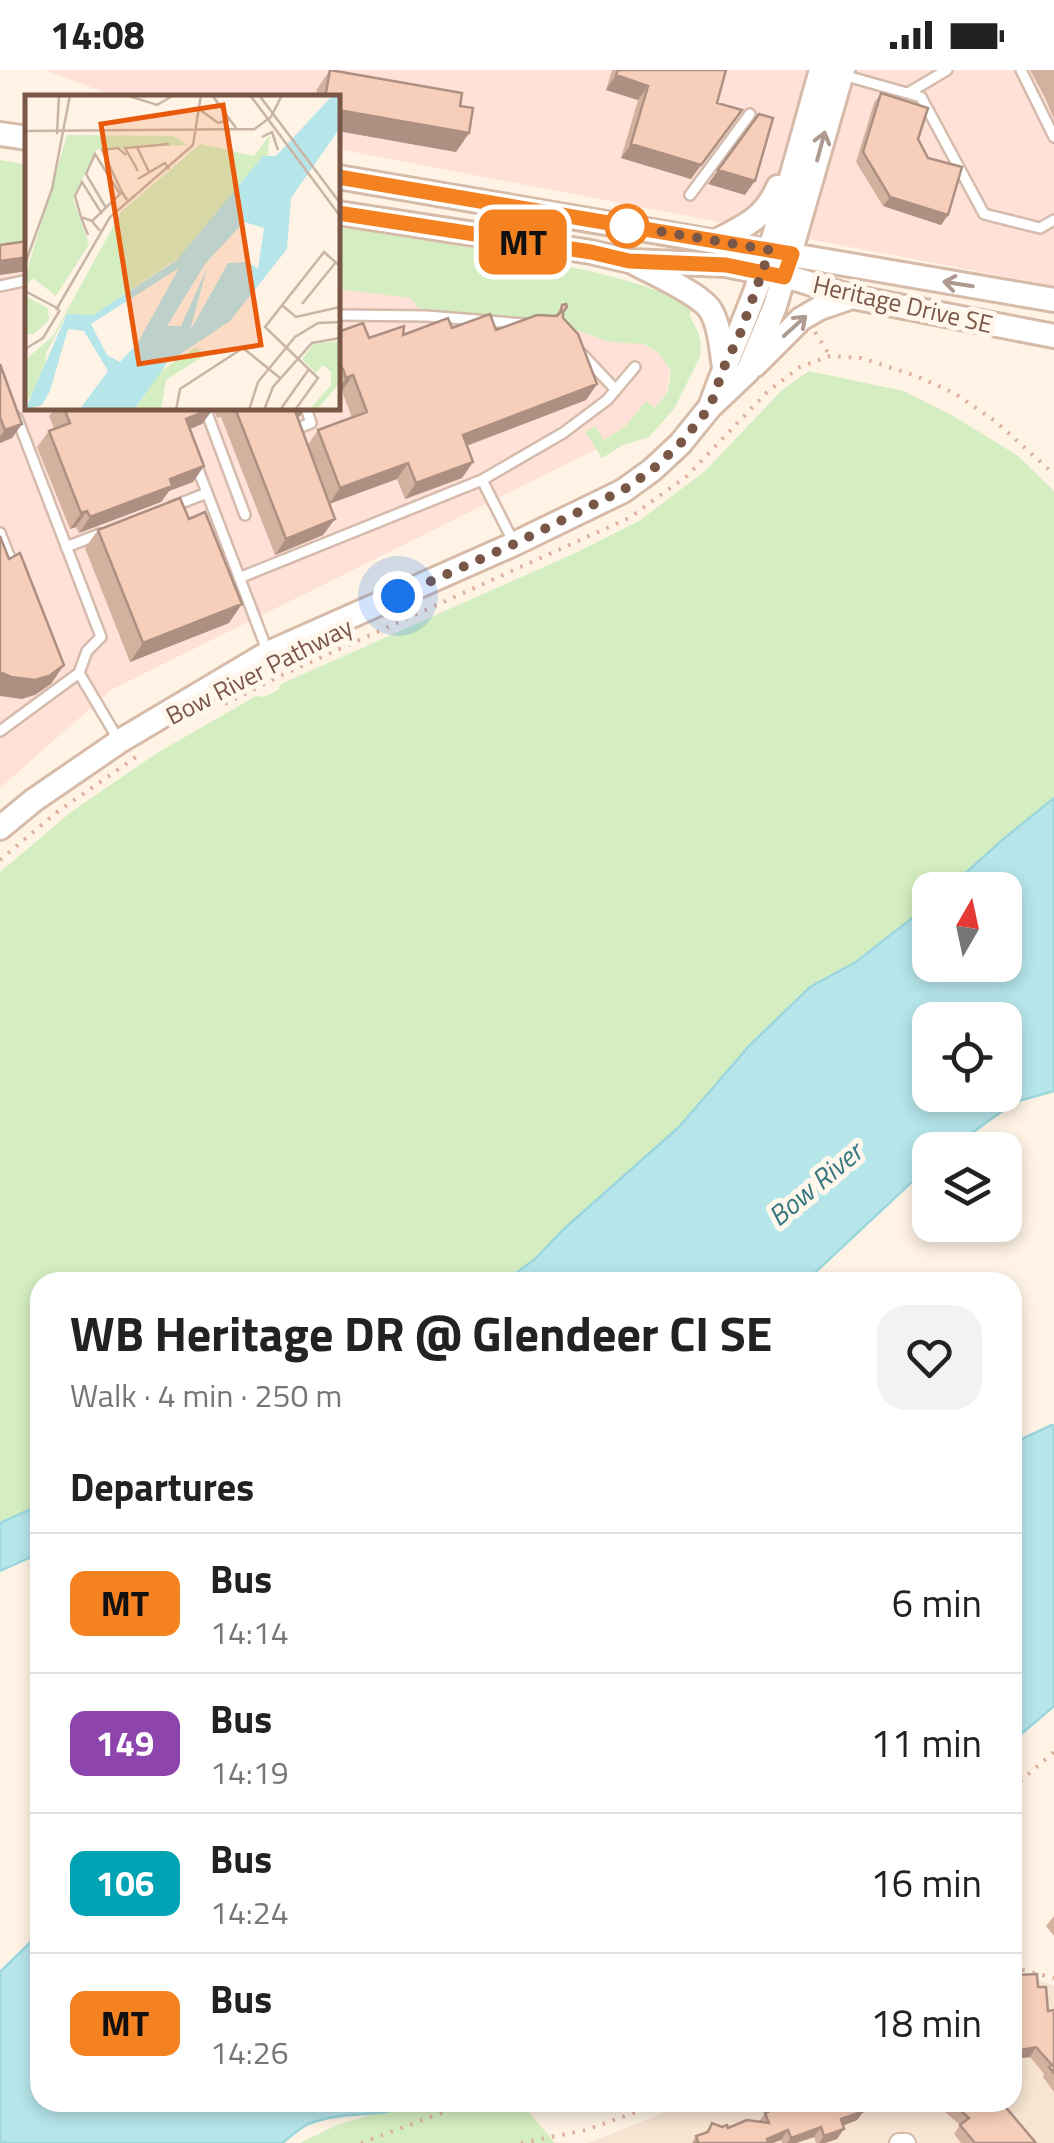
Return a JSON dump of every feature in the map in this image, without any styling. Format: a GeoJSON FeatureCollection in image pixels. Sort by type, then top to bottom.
{"type":"FeatureCollection","features":[{"type":"Feature","properties":{"kind":"main road"},"geometry":{"type":"LineString","coordinates":[[716,241],[761,215],[770,204],[809,115],[836,71]]}},
{"type":"Feature","properties":{"kind":"main road"},"geometry":{"type":"LineString","coordinates":[[710,407],[724,367],[777,263],[836,71]]}},
{"type":"Feature","properties":{"kind":"main road"},"geometry":{"type":"LineString","coordinates":[[748,371],[775,306],[777,263],[809,115]]}},
{"type":"Feature","properties":{"kind":"main road"},"geometry":{"type":"LineString","coordinates":[[0,134],[25,138]]}},
{"type":"Feature","properties":{"kind":"main road","name":"Heritage Drive SE"},"geometry":{"type":"LineString","coordinates":[[340,177],[716,241],[852,297],[1054,336]]}},
{"type":"Feature","properties":{"kind":"main road","name":"Heritage Drive SE"},"geometry":{"type":"LineString","coordinates":[[340,214],[629,261],[777,263],[1054,300]]}},
{"type":"Feature","properties":{"kind":"main road"},"geometry":{"type":"LineString","coordinates":[[629,261],[710,307],[724,367]]}},
{"type":"Feature","properties":{"kind":"main road"},"geometry":{"type":"LineString","coordinates":[[0,828],[34,800],[129,748],[268,653],[514,544],[623,490],[680,444],[710,407],[802,318],[852,297]]}},
{"type":"Feature","properties":{"kind":"lane"},"geometry":{"type":"LineString","coordinates":[[908,94],[947,70]]}},
{"type":"Feature","properties":{"kind":"lane"},"geometry":{"type":"LineString","coordinates":[[1021,70],[1054,137]]}},
{"type":"Feature","properties":{"kind":"lane"},"geometry":{"type":"LineString","coordinates":[[836,71],[921,97],[984,214],[1040,228],[1054,220]]}},
{"type":"Feature","properties":{"kind":"lane"},"geometry":{"type":"LineString","coordinates":[[690,196],[750,114]]}},
{"type":"Feature","properties":{"kind":"lane"},"geometry":{"type":"LineString","coordinates":[[0,286],[25,281]]}},
{"type":"Feature","properties":{"kind":"lane"},"geometry":{"type":"LineString","coordinates":[[340,315],[427,316],[529,324]]}},
{"type":"Feature","properties":{"kind":"lane"},"geometry":{"type":"LineString","coordinates":[[570,342],[616,390]]}},
{"type":"Feature","properties":{"kind":"lane"},"geometry":{"type":"LineString","coordinates":[[240,578],[482,480],[563,434],[607,400],[635,367]]}},
{"type":"Feature","properties":{"kind":"lane"},"geometry":{"type":"LineString","coordinates":[[0,731],[79,673],[87,651],[101,637],[12,401]]}},
{"type":"Feature","properties":{"kind":"lane"},"geometry":{"type":"LineString","coordinates":[[205,410],[245,515]]}},
{"type":"Feature","properties":{"kind":"lane"},"geometry":{"type":"LineString","coordinates":[[299,449],[292,430],[311,422],[307,410]]}},
{"type":"Feature","properties":{"kind":"lane"},"geometry":{"type":"LineString","coordinates":[[193,457],[268,653]]}},
{"type":"Feature","properties":{"kind":"lane"},"geometry":{"type":"LineString","coordinates":[[482,480],[514,544]]}},
{"type":"Feature","properties":{"kind":"lane"},"geometry":{"type":"LineString","coordinates":[[154,513],[207,493]]}},
{"type":"Feature","properties":{"kind":"lane"},"geometry":{"type":"LineString","coordinates":[[327,522],[334,540]]}},
{"type":"Feature","properties":{"kind":"lane"},"geometry":{"type":"LineString","coordinates":[[66,547],[118,527]]}},
{"type":"Feature","properties":{"kind":"lane"},"geometry":{"type":"LineString","coordinates":[[0,533],[19,580]]}},
{"type":"Feature","properties":{"kind":"lane"},"geometry":{"type":"LineString","coordinates":[[55,668],[62,686]]}},
{"type":"Feature","properties":{"kind":"lane"},"geometry":{"type":"LineString","coordinates":[[79,673],[129,748]]}},
{"type":"Feature","properties":{"kind":"path"},"geometry":{"type":"LineString","coordinates":[[810,324],[830,356],[861,358],[954,393],[995,421],[1054,474]]}},
{"type":"Feature","properties":{"kind":"path","name":"Bow River Pathway"},"geometry":{"type":"LineString","coordinates":[[214,709],[629,518],[688,476],[768,392],[800,368],[830,356]]}},
{"type":"Feature","properties":{"kind":"path"},"geometry":{"type":"LineString","coordinates":[[0,860],[129,748]]}},
{"type":"Feature","properties":{"kind":"path"},"geometry":{"type":"LineString","coordinates":[[1022,1779],[1054,1752]]}},
{"type":"Feature","properties":{"kind":"path"},"geometry":{"type":"LineString","coordinates":[[1022,1970],[1054,1978]]}},
{"type":"Feature","properties":{"kind":"path"},"geometry":{"type":"LineString","coordinates":[[361,2143],[444,2112]]}},
{"type":"Feature","properties":{"kind":"path"},"geometry":{"type":"LineString","coordinates":[[521,2143],[586,2130],[636,2112]]}},
{"type":"Feature","properties":{"kind":"shaded area"},"geometry":{"type":"Polygon","coordinates":[[[44,70],[1054,70],[1054,286],[340,149],[340,95],[113,95],[44,70]]]}},
{"type":"Feature","properties":{"kind":"shaded area"},"geometry":{"type":"Polygon","coordinates":[[[25,237],[25,410],[340,410],[340,283],[676,342],[661,417],[111,690],[0,788],[0,243],[25,237]]]}},
{"type":"Feature","properties":{"kind":"shaded area"},"geometry":{"type":"Polygon","coordinates":[[[1022,1974],[1054,1986],[1054,2143],[588,2143],[666,2112],[1022,2112],[1022,1974]]]}},
{"type":"Feature","properties":{"kind":"green space"},"geometry":{"type":"Polygon","coordinates":[[[0,160],[25,164],[25,255],[0,259],[0,160]]]}},
{"type":"Feature","properties":{"kind":"green space"},"geometry":{"type":"Polygon","coordinates":[[[340,227],[469,247],[632,282],[670,296],[692,311],[689,314],[701,343],[700,357],[674,409],[649,437],[623,445],[602,458],[585,432],[595,426],[604,440],[626,426],[646,401],[655,408],[667,393],[671,371],[659,353],[644,344],[609,342],[569,327],[418,308],[411,298],[340,289],[340,227]]]}},
{"type":"Feature","properties":{"kind":"green space"},"geometry":{"type":"Polygon","coordinates":[[[809,371],[903,391],[1018,456],[1054,491],[1054,798],[967,872],[912,872],[912,918],[856,962],[809,987],[749,1046],[679,1127],[517,1272],[30,1272],[30,1510],[0,1523],[0,872],[71,812],[157,753],[256,696],[264,697],[281,684],[639,521],[705,471],[782,390],[809,371]]]}},
{"type":"Feature","properties":{"kind":"green space"},"geometry":{"type":"Polygon","coordinates":[[[381,2112],[529,2112],[555,2143],[300,2143],[337,2125],[381,2112]]]}},
{"type":"Feature","properties":{"kind":"water","name":"Bow River"},"geometry":{"type":"Polygon","coordinates":[[[1054,798],[1054,1091],[1022,1100],[1022,1002],[912,1002],[912,1112],[1001,1112],[973,1132],[912,1132],[912,1182],[816,1272],[517,1272],[679,1127],[749,1046],[810,987],[856,962],[912,918],[912,982],[1022,982],[1022,872],[967,872],[1054,798]]]}},
{"type":"Feature","properties":{"kind":"water"},"geometry":{"type":"Polygon","coordinates":[[[1054,1426],[1054,1706],[1022,1733],[1022,1439],[1054,1426]]]}},
{"type":"Feature","properties":{"kind":"water"},"geometry":{"type":"Polygon","coordinates":[[[30,1510],[30,1558],[0,1571],[0,1523],[30,1510]]]}},
{"type":"Feature","properties":{"kind":"water"},"geometry":{"type":"Polygon","coordinates":[[[30,1943],[30,2112],[388,2112],[317,2121],[282,2143],[0,2143],[0,1972],[30,1943]]]}},
{"type":"Feature","properties":{"kind":"building"},"geometry":{"type":"Polygon","coordinates":[[[330,70],[462,93],[460,106],[473,108],[469,133],[340,110],[340,95],[326,95],[330,70]]]}},
{"type":"Feature","properties":{"kind":"building"},"geometry":{"type":"Polygon","coordinates":[[[618,70],[726,70],[717,103],[742,110],[701,165],[631,144],[648,86],[616,75],[618,70]]]}},
{"type":"Feature","properties":{"kind":"building"},"geometry":{"type":"Polygon","coordinates":[[[881,93],[928,108],[918,139],[928,158],[962,167],[948,215],[890,197],[863,152],[881,93]]]}},
{"type":"Feature","properties":{"kind":"building"},"geometry":{"type":"Polygon","coordinates":[[[759,114],[773,118],[755,181],[718,170],[759,114]]]}},
{"type":"Feature","properties":{"kind":"building"},"geometry":{"type":"Polygon","coordinates":[[[25,241],[25,257],[0,261],[0,245],[25,241]]]}},
{"type":"Feature","properties":{"kind":"building"},"geometry":{"type":"Polygon","coordinates":[[[562,305],[567,307],[563,318],[578,334],[597,384],[463,435],[473,462],[416,483],[408,463],[340,488],[318,430],[367,412],[353,375],[346,378],[343,369],[340,370],[340,331],[363,323],[369,338],[404,326],[403,335],[448,318],[452,328],[490,314],[496,330],[537,315],[557,316],[562,305]]]}},
{"type":"Feature","properties":{"kind":"building"},"geometry":{"type":"Polygon","coordinates":[[[0,364],[22,424],[5,430],[0,417],[0,364]]]}},
{"type":"Feature","properties":{"kind":"building"},"geometry":{"type":"Polygon","coordinates":[[[65,410],[208,410],[186,419],[204,466],[170,479],[172,486],[90,517],[87,511],[81,513],[49,431],[70,423],[65,410]]]}},
{"type":"Feature","properties":{"kind":"building"},"geometry":{"type":"Polygon","coordinates":[[[236,410],[295,410],[335,519],[286,539],[236,410]]]}},
{"type":"Feature","properties":{"kind":"building"},"geometry":{"type":"Polygon","coordinates":[[[180,498],[189,519],[205,512],[242,604],[143,643],[98,530],[180,498]]]}},
{"type":"Feature","properties":{"kind":"building"},"geometry":{"type":"Polygon","coordinates":[[[0,536],[9,559],[20,553],[64,665],[49,676],[35,680],[0,672],[0,536]]]}},
{"type":"Feature","properties":{"kind":"building"},"geometry":{"type":"Polygon","coordinates":[[[1037,1974],[1038,1987],[1046,1987],[1048,2011],[1054,2010],[1054,2073],[1036,2047],[1022,2050],[1022,1975],[1037,1974]]]}},
{"type":"Feature","properties":{"kind":"building"},"geometry":{"type":"Polygon","coordinates":[[[861,2112],[841,2119],[844,2129],[824,2136],[821,2127],[791,2138],[788,2130],[767,2139],[768,2143],[694,2143],[698,2142],[696,2136],[708,2132],[712,2123],[728,2128],[747,2120],[769,2123],[765,2113],[861,2112]]]}},
{"type":"Feature","properties":{"kind":"building"},"geometry":{"type":"Polygon","coordinates":[[[962,2112],[1010,2112],[1036,2143],[975,2143],[960,2125],[969,2118],[962,2112]]]}},
{"type":"Feature","properties":{"kind":"bus line","name":"MT"},"geometry":{"type":"LineString","coordinates":[[340,177],[792,254],[784,277],[726,265],[629,261],[340,213]]}},
{"type":"Feature","properties":{"kind":"route"},"geometry":{"type":"LineString","coordinates":[[398,596],[623,490],[680,444],[710,407],[770,250],[627,226]]}}]}
